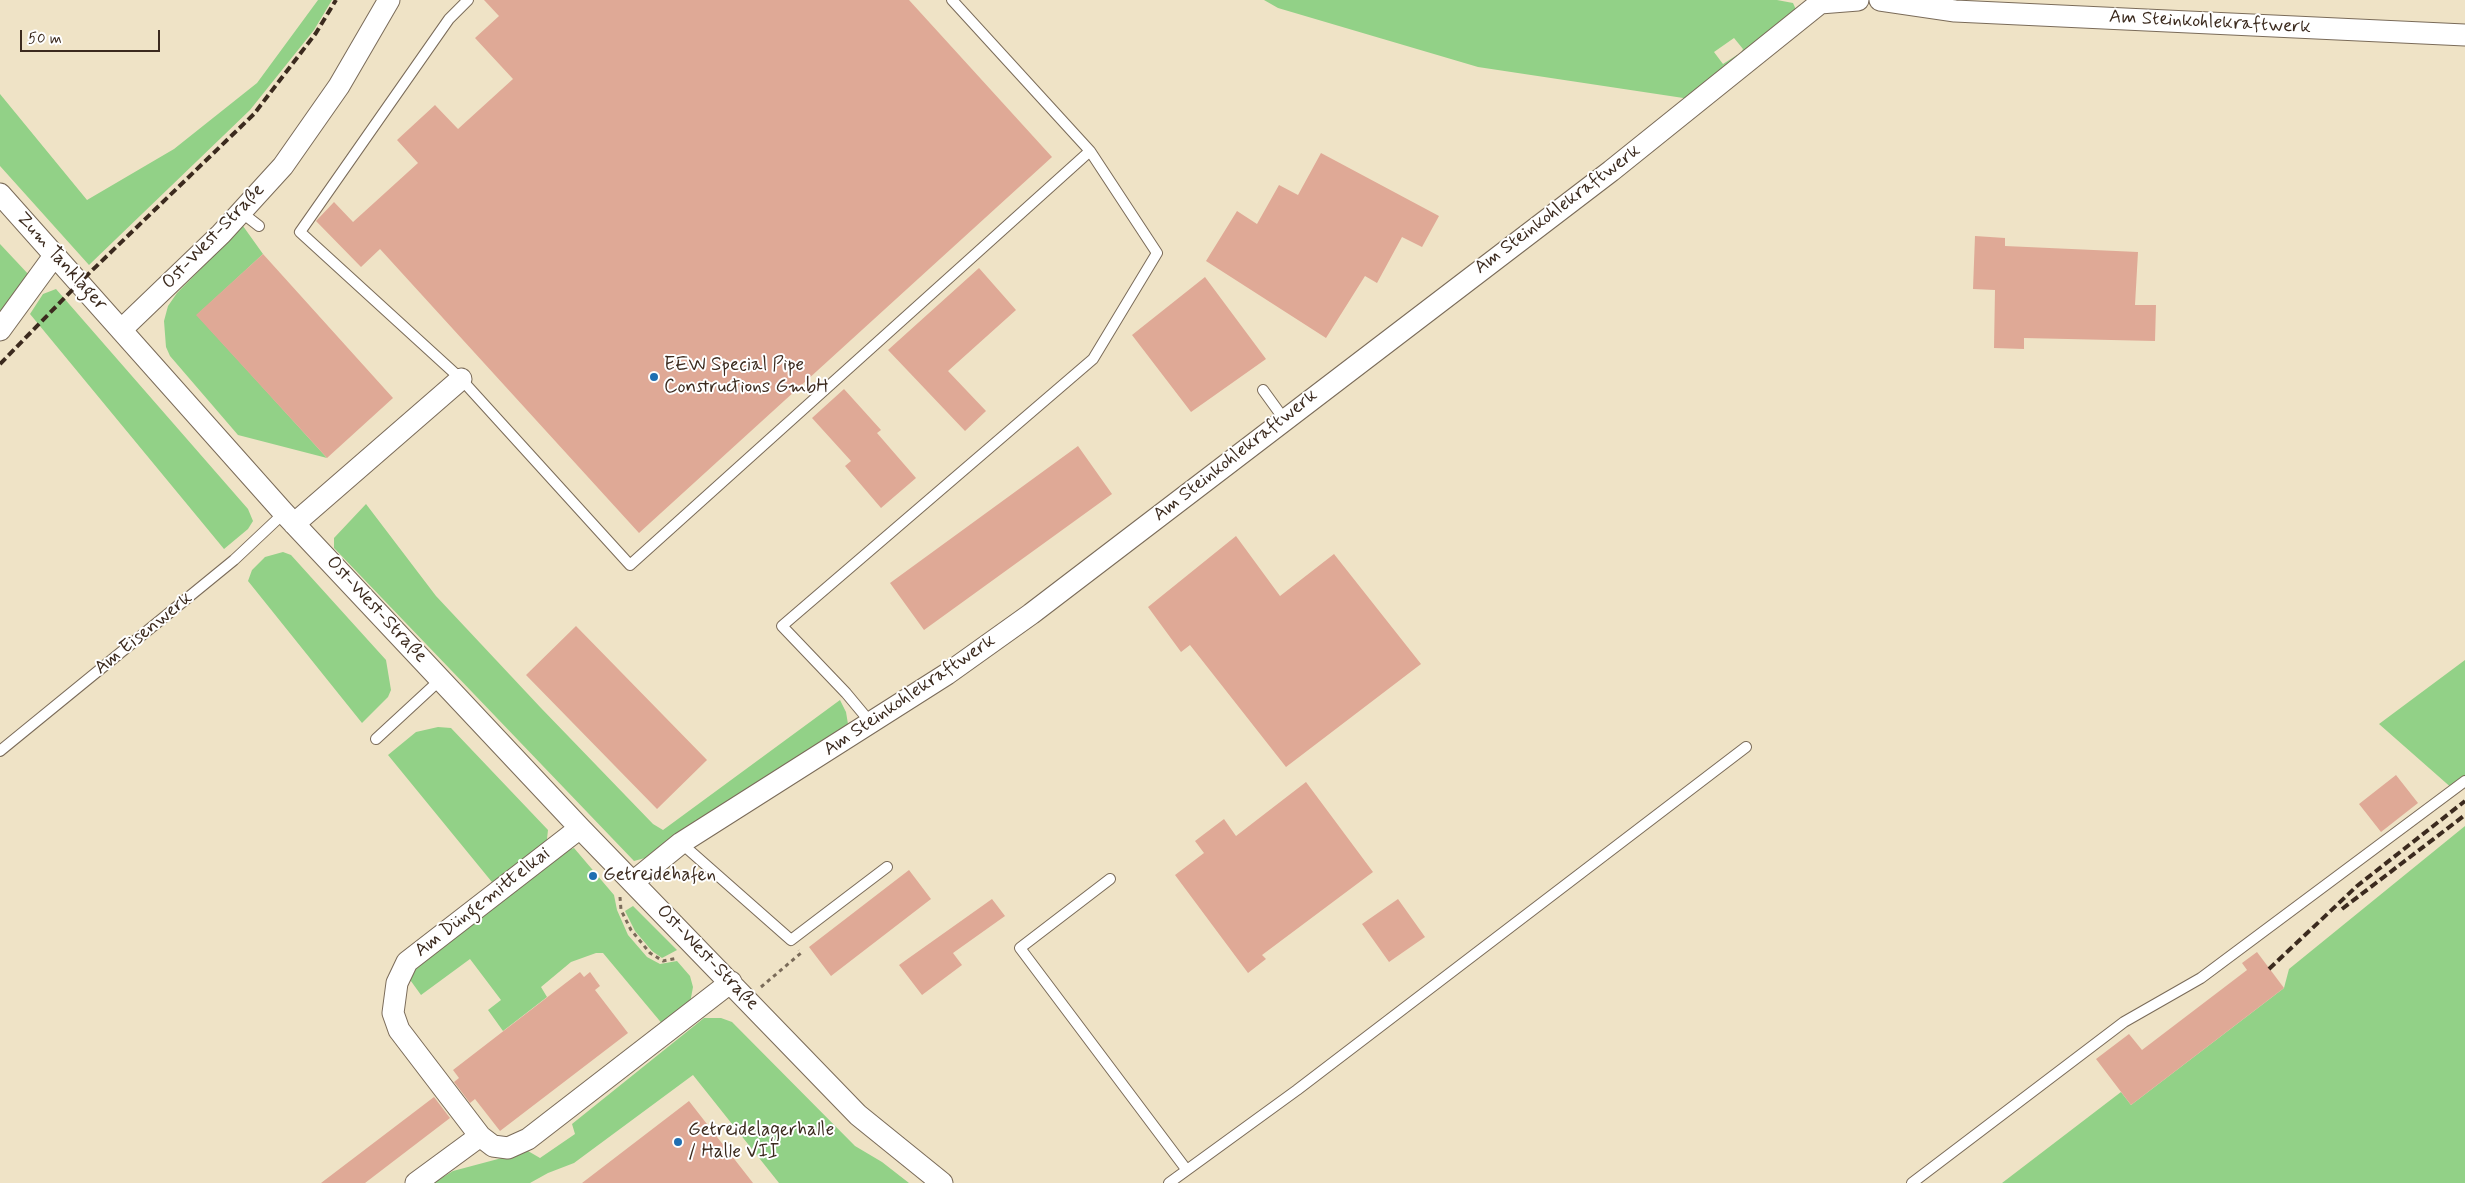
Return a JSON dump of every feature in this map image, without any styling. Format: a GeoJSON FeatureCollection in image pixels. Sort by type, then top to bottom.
{"type":"FeatureCollection","features":[{"type":"Feature","properties":{"kind":"street","name":"Ost-West-Straße"},"geometry":{"type":"LineString","coordinates":[[389,0],[339,86],[283,166],[221,234],[121,330],[289,518],[580,828],[747,998],[858,1115],[942,1183]]}},
{"type":"Feature","properties":{"kind":"street","name":"Am Steinkohlekraftwerk"},"geometry":{"type":"LineString","coordinates":[[632,882],[681,843],[947,674],[1031,614],[1284,419],[1618,166],[1811,2],[1858,0]]}},
{"type":"Feature","properties":{"kind":"street","name":"Am Steinkohlekraftwerk"},"geometry":{"type":"LineString","coordinates":[[1880,0],[2465,35]]}},
{"type":"Feature","properties":{"kind":"street","name":"Zum Tanklager"},"geometry":{"type":"LineString","coordinates":[[0,194],[121,330]]}},
{"type":"Feature","properties":{"kind":"street"},"geometry":{"type":"LineString","coordinates":[[0,330],[54,256]]}},
{"type":"Feature","properties":{"kind":"street","name":"Am Eisenwerk"},"geometry":{"type":"LineString","coordinates":[[289,518],[461,379]]}},
{"type":"Feature","properties":{"kind":"street","name":"Am Düngemittelkai"},"geometry":{"type":"LineString","coordinates":[[580,828],[407,962],[397,983],[393,1013],[399,1030],[480,1136],[493,1146],[508,1148],[528,1139],[731,982]]}},
{"type":"Feature","properties":{"kind":"street"},"geometry":{"type":"LineString","coordinates":[[416,1183],[480,1136]]}},
{"type":"Feature","properties":{"kind":"lane"},"geometry":{"type":"LineString","coordinates":[[468,0],[449,19],[300,232],[461,379],[630,565],[1090,151]]}},
{"type":"Feature","properties":{"kind":"lane"},"geometry":{"type":"LineString","coordinates":[[871,723],[846,693],[782,626],[1092,360],[1157,253],[1090,151],[952,0]]}},
{"type":"Feature","properties":{"kind":"lane"},"geometry":{"type":"LineString","coordinates":[[241,212],[259,226]]}},
{"type":"Feature","properties":{"kind":"lane"},"geometry":{"type":"LineString","coordinates":[[1263,390],[1284,419]]}},
{"type":"Feature","properties":{"kind":"lane","name":"Am Eisenwerk"},"geometry":{"type":"LineString","coordinates":[[0,751],[234,560],[289,518]]}},
{"type":"Feature","properties":{"kind":"lane"},"geometry":{"type":"LineString","coordinates":[[376,739],[441,679]]}},
{"type":"Feature","properties":{"kind":"lane"},"geometry":{"type":"LineString","coordinates":[[1169,1183],[1297,1090],[1746,747]]}},
{"type":"Feature","properties":{"kind":"lane"},"geometry":{"type":"LineString","coordinates":[[1912,1183],[2124,1022],[2201,978],[2465,782]]}},
{"type":"Feature","properties":{"kind":"lane"},"geometry":{"type":"LineString","coordinates":[[681,843],[791,940],[887,867]]}},
{"type":"Feature","properties":{"kind":"lane"},"geometry":{"type":"LineString","coordinates":[[1110,879],[1020,948],[1186,1169]]}},
{"type":"Feature","properties":{"kind":"path"},"geometry":{"type":"LineString","coordinates":[[632,882],[619,894],[621,910],[631,930],[650,953],[663,962],[679,957],[693,944]]}},
{"type":"Feature","properties":{"kind":"path"},"geometry":{"type":"LineString","coordinates":[[747,998],[801,953],[791,940]]}},
{"type":"Feature","properties":{"kind":"green space"},"geometry":{"type":"Polygon","coordinates":[[[318,0],[332,0],[314,30],[250,110],[89,265],[0,166],[0,94],[87,200],[174,149],[257,83],[318,0]]]}},
{"type":"Feature","properties":{"kind":"green space"},"geometry":{"type":"Polygon","coordinates":[[[1264,0],[1777,0],[1793,3],[1797,12],[1745,58],[1741,53],[1743,49],[1734,38],[1714,52],[1723,64],[1737,55],[1740,61],[1690,99],[1478,67],[1278,8],[1264,0]]]}},
{"type":"Feature","properties":{"kind":"green space"},"geometry":{"type":"Polygon","coordinates":[[[243,226],[263,254],[197,315],[327,458],[238,435],[170,356],[166,347],[164,321],[168,306],[177,293],[243,226]]]}},
{"type":"Feature","properties":{"kind":"green space"},"geometry":{"type":"Polygon","coordinates":[[[0,244],[30,276],[0,316],[0,244]]]}},
{"type":"Feature","properties":{"kind":"green space"},"geometry":{"type":"Polygon","coordinates":[[[56,289],[248,509],[253,521],[248,529],[224,549],[30,314],[43,294],[56,289]]]}},
{"type":"Feature","properties":{"kind":"green space"},"geometry":{"type":"Polygon","coordinates":[[[366,504],[436,596],[653,824],[663,830],[840,700],[846,712],[848,724],[841,736],[670,840],[645,858],[634,861],[334,548],[334,538],[366,504]]]}},
{"type":"Feature","properties":{"kind":"green space"},"geometry":{"type":"Polygon","coordinates":[[[283,552],[291,555],[386,660],[391,690],[388,697],[362,723],[248,581],[252,570],[265,557],[283,552]]]}},
{"type":"Feature","properties":{"kind":"green space"},"geometry":{"type":"Polygon","coordinates":[[[2465,660],[2465,781],[2454,790],[2379,724],[2465,660]]]}},
{"type":"Feature","properties":{"kind":"green space"},"geometry":{"type":"Polygon","coordinates":[[[438,727],[451,728],[548,830],[546,848],[496,887],[388,755],[416,732],[438,727]]]}},
{"type":"Feature","properties":{"kind":"green space"},"geometry":{"type":"Polygon","coordinates":[[[2465,826],[2465,1183],[2002,1183],[2121,1092],[2131,1105],[2284,988],[2289,969],[2465,826]]]}},
{"type":"Feature","properties":{"kind":"green space"},"geometry":{"type":"Polygon","coordinates":[[[574,848],[614,895],[617,910],[628,935],[647,957],[660,964],[677,961],[690,976],[693,987],[690,1003],[664,1026],[603,953],[596,953],[571,962],[541,987],[547,997],[503,1031],[488,1010],[501,1000],[470,959],[421,995],[408,977],[409,970],[560,853],[574,848]]]}},
{"type":"Feature","properties":{"kind":"green space"},"geometry":{"type":"Polygon","coordinates":[[[633,906],[677,950],[662,958],[652,951],[635,931],[625,911],[633,906]]]}},
{"type":"Feature","properties":{"kind":"green space"},"geometry":{"type":"Polygon","coordinates":[[[704,1018],[721,1018],[732,1022],[855,1146],[882,1162],[909,1183],[779,1183],[693,1075],[574,1163],[548,1173],[530,1183],[433,1183],[453,1171],[528,1151],[540,1158],[575,1134],[572,1124],[704,1018]]]}},
{"type":"Feature","properties":{"kind":"building","name":"EEW Special Pipe Constructions GmbH"},"geometry":{"type":"Polygon","coordinates":[[[484,0],[909,0],[1052,157],[639,533],[380,249],[361,267],[316,221],[334,202],[353,222],[418,163],[397,140],[435,105],[458,129],[513,79],[475,38],[499,16],[484,0]]]}},
{"type":"Feature","properties":{"kind":"building"},"geometry":{"type":"Polygon","coordinates":[[[1321,153],[1439,216],[1422,247],[1402,237],[1377,283],[1365,276],[1326,338],[1206,261],[1237,211],[1257,224],[1279,185],[1298,195],[1321,153]]]}},
{"type":"Feature","properties":{"kind":"building"},"geometry":{"type":"Polygon","coordinates":[[[1975,236],[2005,238],[2005,246],[2138,252],[2135,305],[2156,305],[2155,341],[2024,338],[2024,349],[1994,348],[1995,290],[1973,289],[1975,236]]]}},
{"type":"Feature","properties":{"kind":"building"},"geometry":{"type":"Polygon","coordinates":[[[263,254],[393,398],[327,458],[196,315],[263,254]]]}},
{"type":"Feature","properties":{"kind":"building"},"geometry":{"type":"Polygon","coordinates":[[[979,268],[1016,310],[948,371],[986,411],[965,431],[888,350],[979,268]]]}},
{"type":"Feature","properties":{"kind":"building"},"geometry":{"type":"Polygon","coordinates":[[[1205,277],[1266,359],[1191,412],[1132,335],[1205,277]]]}},
{"type":"Feature","properties":{"kind":"building"},"geometry":{"type":"Polygon","coordinates":[[[844,389],[881,430],[877,433],[916,478],[881,508],[845,466],[851,461],[812,418],[844,389]]]}},
{"type":"Feature","properties":{"kind":"building"},"geometry":{"type":"Polygon","coordinates":[[[1078,446],[1112,494],[924,630],[890,583],[1078,446]]]}},
{"type":"Feature","properties":{"kind":"building"},"geometry":{"type":"Polygon","coordinates":[[[1236,536],[1280,596],[1334,554],[1421,664],[1286,767],[1190,645],[1181,652],[1148,607],[1236,536]]]}},
{"type":"Feature","properties":{"kind":"building"},"geometry":{"type":"Polygon","coordinates":[[[576,626],[707,760],[657,809],[526,675],[576,626]]]}},
{"type":"Feature","properties":{"kind":"building"},"geometry":{"type":"Polygon","coordinates":[[[2396,775],[2418,803],[2381,832],[2359,804],[2396,775]]]}},
{"type":"Feature","properties":{"kind":"building"},"geometry":{"type":"Polygon","coordinates":[[[1306,782],[1373,872],[1262,955],[1266,959],[1248,973],[1175,875],[1204,853],[1195,841],[1224,819],[1236,836],[1306,782]]]}},
{"type":"Feature","properties":{"kind":"building"},"geometry":{"type":"Polygon","coordinates":[[[909,870],[931,899],[831,976],[809,947],[909,870]]]}},
{"type":"Feature","properties":{"kind":"building"},"geometry":{"type":"Polygon","coordinates":[[[992,899],[1005,916],[953,953],[962,965],[922,995],[899,965],[992,899]]]}},
{"type":"Feature","properties":{"kind":"building"},"geometry":{"type":"Polygon","coordinates":[[[1398,899],[1425,937],[1389,962],[1362,924],[1398,899]]]}},
{"type":"Feature","properties":{"kind":"building"},"geometry":{"type":"Polygon","coordinates":[[[2257,952],[2284,988],[2131,1105],[2096,1059],[2129,1034],[2142,1050],[2247,970],[2242,963],[2257,952]]]}},
{"type":"Feature","properties":{"kind":"building"},"geometry":{"type":"Polygon","coordinates":[[[580,972],[584,977],[590,972],[600,986],[595,990],[628,1033],[500,1131],[475,1099],[470,1103],[454,1082],[459,1078],[453,1070],[580,972]]]}},
{"type":"Feature","properties":{"kind":"building"},"geometry":{"type":"Polygon","coordinates":[[[434,1097],[450,1118],[365,1183],[321,1183],[434,1097]]]}},
{"type":"Feature","properties":{"kind":"building","name":"Getreidelagerhalle / Halle VII"},"geometry":{"type":"Polygon","coordinates":[[[689,1101],[753,1183],[582,1183],[689,1101]]]}},
{"type":"Feature","properties":{"kind":"railway"},"geometry":{"type":"LineString","coordinates":[[0,364],[79,283],[254,114],[316,33],[336,0]]}},
{"type":"Feature","properties":{"kind":"railway"},"geometry":{"type":"LineString","coordinates":[[2269,969],[2357,886],[2465,801]]}},
{"type":"Feature","properties":{"kind":"railway"},"geometry":{"type":"LineString","coordinates":[[2342,909],[2465,815]]}},
{"type":"Feature","properties":{"kind":"place","name":"EEW Special Pipe Constructions GmbH"},"geometry":{"type":"Point","coordinates":[654,377]}},
{"type":"Feature","properties":{"kind":"place","name":"Getreidehafen"},"geometry":{"type":"Point","coordinates":[593,876]}},
{"type":"Feature","properties":{"kind":"place","name":"Getreidelagerhalle / Halle VII"},"geometry":{"type":"Point","coordinates":[678,1142]}}]}
